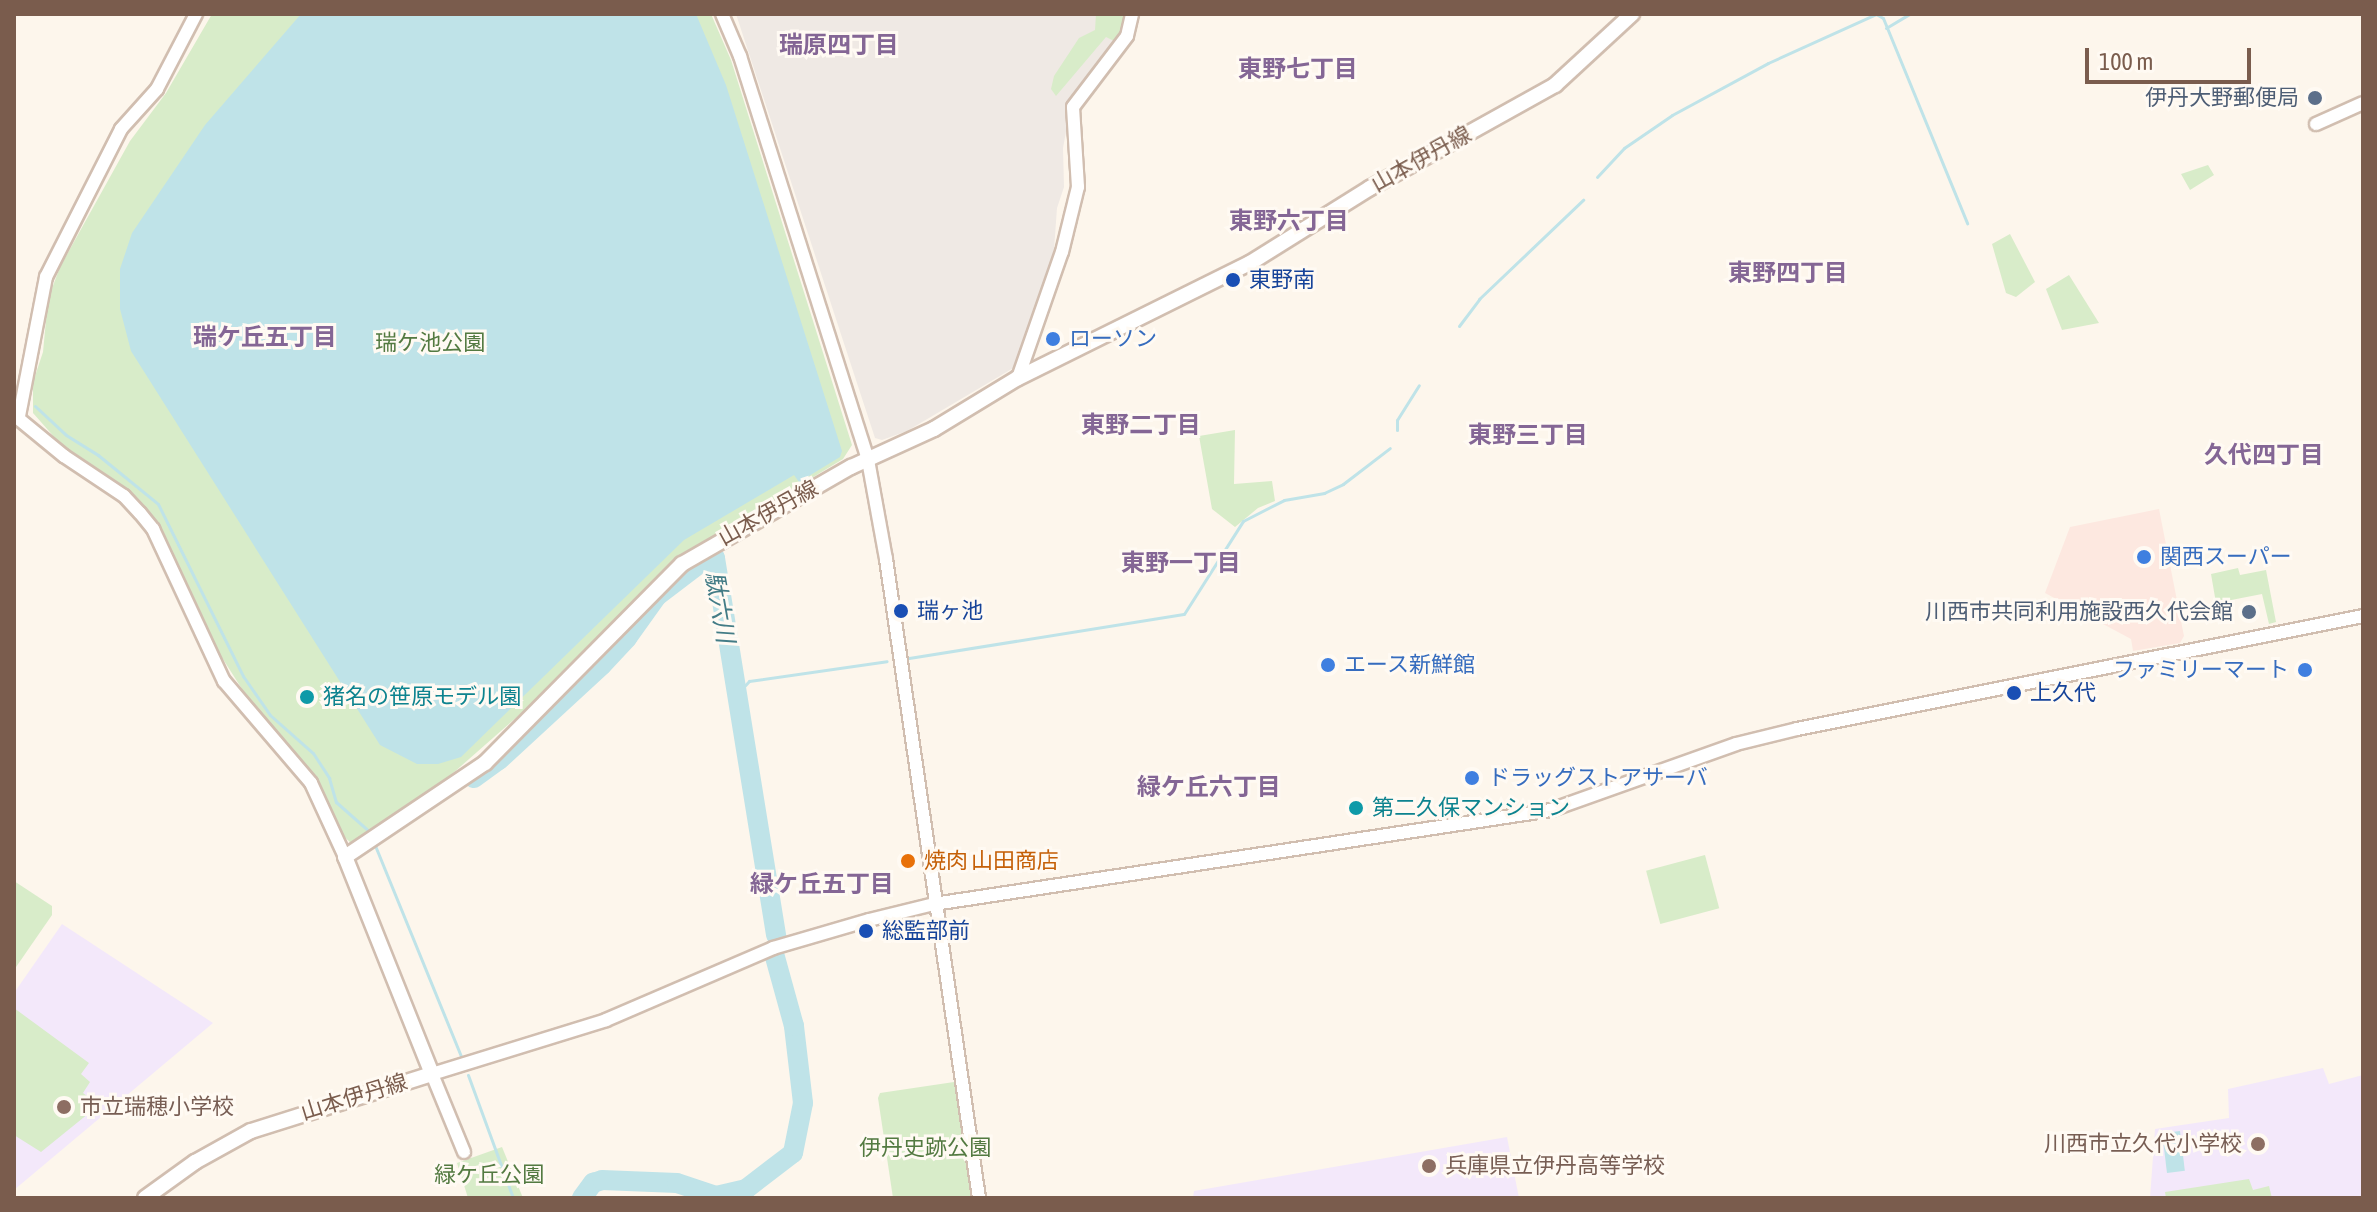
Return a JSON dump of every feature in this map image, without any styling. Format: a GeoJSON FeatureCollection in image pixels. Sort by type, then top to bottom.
{"type":"FeatureCollection","features":[{"type":"Feature","properties":{"kind":"main road","name":"山本伊丹線"},"geometry":{"type":"LineString","coordinates":[[145,1198],[195,1162],[251,1131],[432,1074],[345,857],[485,763],[682,564],[868,460],[934,429],[1018,378],[1218,281],[1370,188],[1544,92],[1581,63],[1632,14]]}},
{"type":"Feature","properties":{"kind":"street"},"geometry":{"type":"LineString","coordinates":[[196,14],[157,89],[121,129],[46,277],[16,415],[64,456],[124,496],[153,529],[224,681],[311,783],[345,857]]}},
{"type":"Feature","properties":{"kind":"street"},"geometry":{"type":"LineString","coordinates":[[722,14],[740,56],[868,460],[886,559],[979,1198]]}},
{"type":"Feature","properties":{"kind":"street"},"geometry":{"type":"LineString","coordinates":[[1018,378],[1062,252],[1078,187],[1073,107],[1127,36],[1132,14]]}},
{"type":"Feature","properties":{"kind":"street"},"geometry":{"type":"LineString","coordinates":[[2316,124],[2363,103]]}},
{"type":"Feature","properties":{"kind":"street"},"geometry":{"type":"LineString","coordinates":[[464,1152],[432,1074],[606,1020],[773,948],[934,904],[1551,810],[1736,744],[1797,729],[2363,616]]}},
{"type":"Feature","properties":{"kind":"shaded area"},"geometry":{"type":"Polygon","coordinates":[[[736,14],[1126,14],[1122,32],[1065,107],[1068,121],[1063,148],[1064,187],[1057,208],[1054,250],[1015,367],[907,431],[882,440],[875,438],[736,14]]]}},
{"type":"Feature","properties":{"kind":"shaded area"},"geometry":{"type":"Polygon","coordinates":[[[2159,509],[2184,636],[2180,643],[2133,651],[2131,639],[2045,593],[2070,527],[2159,509]]]}},
{"type":"Feature","properties":{"kind":"shaded area","name":"市立瑞穂小学校"},"geometry":{"type":"Polygon","coordinates":[[[62,924],[213,1023],[14,1190],[14,993],[62,924]]]}},
{"type":"Feature","properties":{"kind":"shaded area","name":"川西市立久代小学校"},"geometry":{"type":"Polygon","coordinates":[[[2323,1068],[2329,1084],[2363,1075],[2363,1198],[2150,1198],[2155,1129],[2229,1118],[2228,1089],[2323,1068]]]}},
{"type":"Feature","properties":{"kind":"shaded area","name":"兵庫県立伊丹高等学校"},"geometry":{"type":"Polygon","coordinates":[[[1507,1137],[1519,1198],[1193,1198],[1194,1191],[1507,1137]]]}},
{"type":"Feature","properties":{"kind":"green space","name":"瑞ケ池公園"},"geometry":{"type":"Polygon","coordinates":[[[212,14],[711,14],[731,60],[852,445],[843,459],[680,558],[543,694],[452,774],[353,845],[336,829],[301,761],[242,689],[214,645],[153,519],[133,496],[63,447],[33,413],[33,382],[43,352],[48,299],[60,267],[130,141],[166,93],[212,14]]]}},
{"type":"Feature","properties":{"kind":"green space"},"geometry":{"type":"Polygon","coordinates":[[[1096,14],[1126,14],[1122,32],[1114,41],[1106,37],[1056,96],[1051,89],[1054,76],[1079,38],[1095,30],[1096,14]]]}},
{"type":"Feature","properties":{"kind":"green space"},"geometry":{"type":"Polygon","coordinates":[[[2208,165],[2214,175],[2190,190],[2181,174],[2208,165]]]}},
{"type":"Feature","properties":{"kind":"green space"},"geometry":{"type":"Polygon","coordinates":[[[2010,234],[2035,282],[2016,297],[2006,293],[1992,244],[2010,234]]]}},
{"type":"Feature","properties":{"kind":"green space"},"geometry":{"type":"Polygon","coordinates":[[[2069,275],[2099,323],[2062,330],[2046,289],[2069,275]]]}},
{"type":"Feature","properties":{"kind":"green space"},"geometry":{"type":"Polygon","coordinates":[[[1235,430],[1234,484],[1272,481],[1275,501],[1258,508],[1235,527],[1212,509],[1199,436],[1235,430]]]}},
{"type":"Feature","properties":{"kind":"green space"},"geometry":{"type":"Polygon","coordinates":[[[2238,568],[2240,575],[2266,570],[2276,622],[2269,624],[2262,594],[2216,603],[2211,574],[2238,568]]]}},
{"type":"Feature","properties":{"kind":"green space"},"geometry":{"type":"Polygon","coordinates":[[[1705,855],[1719,908],[1660,924],[1646,871],[1705,855]]]}},
{"type":"Feature","properties":{"kind":"green space"},"geometry":{"type":"Polygon","coordinates":[[[14,881],[52,906],[52,915],[14,970],[14,881]]]}},
{"type":"Feature","properties":{"kind":"green space"},"geometry":{"type":"Polygon","coordinates":[[[14,1008],[89,1063],[81,1074],[90,1082],[83,1093],[99,1105],[41,1152],[14,1135],[14,1008]]]}},
{"type":"Feature","properties":{"kind":"green space","name":"伊丹史跡公園"},"geometry":{"type":"Polygon","coordinates":[[[954,1082],[973,1198],[893,1198],[878,1098],[880,1093],[954,1082]]]}},
{"type":"Feature","properties":{"kind":"green space","name":"緑ケ丘公園"},"geometry":{"type":"Polygon","coordinates":[[[502,1147],[523,1198],[468,1198],[457,1163],[502,1147]]]}},
{"type":"Feature","properties":{"kind":"green space"},"geometry":{"type":"Polygon","coordinates":[[[2249,1179],[2253,1190],[2269,1186],[2272,1198],[2166,1198],[2165,1192],[2249,1179]]]}},
{"type":"Feature","properties":{"kind":"water","name":"瑞ケ池公園"},"geometry":{"type":"Polygon","coordinates":[[[301,14],[696,14],[726,85],[842,451],[840,457],[799,482],[794,475],[684,540],[461,757],[438,764],[417,764],[380,745],[131,351],[120,309],[120,269],[132,233],[205,125],[301,14]]]}},
{"type":"Feature","properties":{"kind":"water"},"geometry":{"type":"Polygon","coordinates":[[[2180,1131],[2185,1171],[2167,1173],[2162,1133],[2180,1131]]]}},
{"type":"Feature","properties":{"kind":"waterway"},"geometry":{"type":"LineString","coordinates":[[1597,177],[1624,148],[1672,115],[1768,63],[1876,14],[1883,18],[1967,223]]}},
{"type":"Feature","properties":{"kind":"waterway"},"geometry":{"type":"LineString","coordinates":[[1886,28],[1909,14]]}},
{"type":"Feature","properties":{"kind":"waterway"},"geometry":{"type":"LineString","coordinates":[[1459,326],[1479,299],[1583,200]]}},
{"type":"Feature","properties":{"kind":"waterway"},"geometry":{"type":"LineString","coordinates":[[1397,430],[1397,420],[1419,385]]}},
{"type":"Feature","properties":{"kind":"waterway"},"geometry":{"type":"LineString","coordinates":[[35,406],[66,435],[98,455],[158,504],[243,676],[270,715],[313,753],[329,778],[336,802],[370,832]]}},
{"type":"Feature","properties":{"kind":"waterway"},"geometry":{"type":"LineString","coordinates":[[909,658],[1184,614],[1243,521],[1284,500],[1324,493],[1343,484],[1390,448]]}},
{"type":"Feature","properties":{"kind":"waterway","name":"駄六川"},"geometry":{"type":"LineString","coordinates":[[474,778],[499,760],[602,665],[627,638],[657,596],[711,555],[715,558],[776,935]]}},
{"type":"Feature","properties":{"kind":"waterway"},"geometry":{"type":"LineString","coordinates":[[737,694],[749,681],[887,661]]}},
{"type":"Feature","properties":{"kind":"waterway"},"geometry":{"type":"LineString","coordinates":[[374,843],[461,1056]]}},
{"type":"Feature","properties":{"kind":"waterway","name":"駄六川"},"geometry":{"type":"LineString","coordinates":[[582,1198],[593,1183],[602,1180],[677,1183],[716,1196],[746,1189],[793,1153],[803,1103],[794,1026],[775,957]]}},
{"type":"Feature","properties":{"kind":"waterway"},"geometry":{"type":"LineString","coordinates":[[468,1075],[513,1198]]}},
{"type":"Feature","properties":{"kind":"place","name":"伊丹大野郵便局"},"geometry":{"type":"Point","coordinates":[2315,98]}},
{"type":"Feature","properties":{"kind":"place","name":"東野南"},"geometry":{"type":"Point","coordinates":[1233,280]}},
{"type":"Feature","properties":{"kind":"place","name":"ローソン"},"geometry":{"type":"Point","coordinates":[1053,339]}},
{"type":"Feature","properties":{"kind":"place","name":"関西スーパー"},"geometry":{"type":"Point","coordinates":[2144,557]}},
{"type":"Feature","properties":{"kind":"place","name":"瑞ヶ池"},"geometry":{"type":"Point","coordinates":[901,611]}},
{"type":"Feature","properties":{"kind":"place","name":"川西市共同利用施設西久代会館"},"geometry":{"type":"Point","coordinates":[2249,612]}},
{"type":"Feature","properties":{"kind":"place","name":"エース新鮮館"},"geometry":{"type":"Point","coordinates":[1328,665]}},
{"type":"Feature","properties":{"kind":"place","name":"ファミリーマート"},"geometry":{"type":"Point","coordinates":[2305,670]}},
{"type":"Feature","properties":{"kind":"place","name":"上久代"},"geometry":{"type":"Point","coordinates":[2014,693]}},
{"type":"Feature","properties":{"kind":"place","name":"猪名の笹原モデル園"},"geometry":{"type":"Point","coordinates":[307,697]}},
{"type":"Feature","properties":{"kind":"place","name":"ドラッグストアサーバ"},"geometry":{"type":"Point","coordinates":[1472,778]}},
{"type":"Feature","properties":{"kind":"place","name":"第二久保マンション"},"geometry":{"type":"Point","coordinates":[1356,808]}},
{"type":"Feature","properties":{"kind":"place","name":"焼肉 山田商店"},"geometry":{"type":"Point","coordinates":[908,861]}},
{"type":"Feature","properties":{"kind":"place","name":"総監部前"},"geometry":{"type":"Point","coordinates":[866,931]}},
{"type":"Feature","properties":{"kind":"place","name":"市立瑞穂小学校"},"geometry":{"type":"Point","coordinates":[64,1107]}},
{"type":"Feature","properties":{"kind":"place","name":"川西市立久代小学校"},"geometry":{"type":"Point","coordinates":[2258,1144]}},
{"type":"Feature","properties":{"kind":"place","name":"兵庫県立伊丹高等学校"},"geometry":{"type":"Point","coordinates":[1429,1166]}},
{"type":"Feature","properties":{"kind":"district","name":"瑞原四丁目"},"geometry":{"type":"Point","coordinates":[839,45]}},
{"type":"Feature","properties":{"kind":"district","name":"東野七丁目"},"geometry":{"type":"Point","coordinates":[1298,69]}},
{"type":"Feature","properties":{"kind":"district","name":"東野六丁目"},"geometry":{"type":"Point","coordinates":[1289,221]}},
{"type":"Feature","properties":{"kind":"district","name":"東野四丁目"},"geometry":{"type":"Point","coordinates":[1788,273]}},
{"type":"Feature","properties":{"kind":"district","name":"瑞ケ丘五丁目"},"geometry":{"type":"Point","coordinates":[265,337]}},
{"type":"Feature","properties":{"kind":"district","name":"東野二丁目"},"geometry":{"type":"Point","coordinates":[1141,425]}},
{"type":"Feature","properties":{"kind":"district","name":"東野三丁目"},"geometry":{"type":"Point","coordinates":[1528,435]}},
{"type":"Feature","properties":{"kind":"district","name":"久代四丁目"},"geometry":{"type":"Point","coordinates":[2264,455]}},
{"type":"Feature","properties":{"kind":"district","name":"東野一丁目"},"geometry":{"type":"Point","coordinates":[1181,563]}},
{"type":"Feature","properties":{"kind":"district","name":"緑ケ丘六丁目"},"geometry":{"type":"Point","coordinates":[1209,787]}},
{"type":"Feature","properties":{"kind":"district","name":"緑ケ丘五丁目"},"geometry":{"type":"Point","coordinates":[822,884]}}]}
